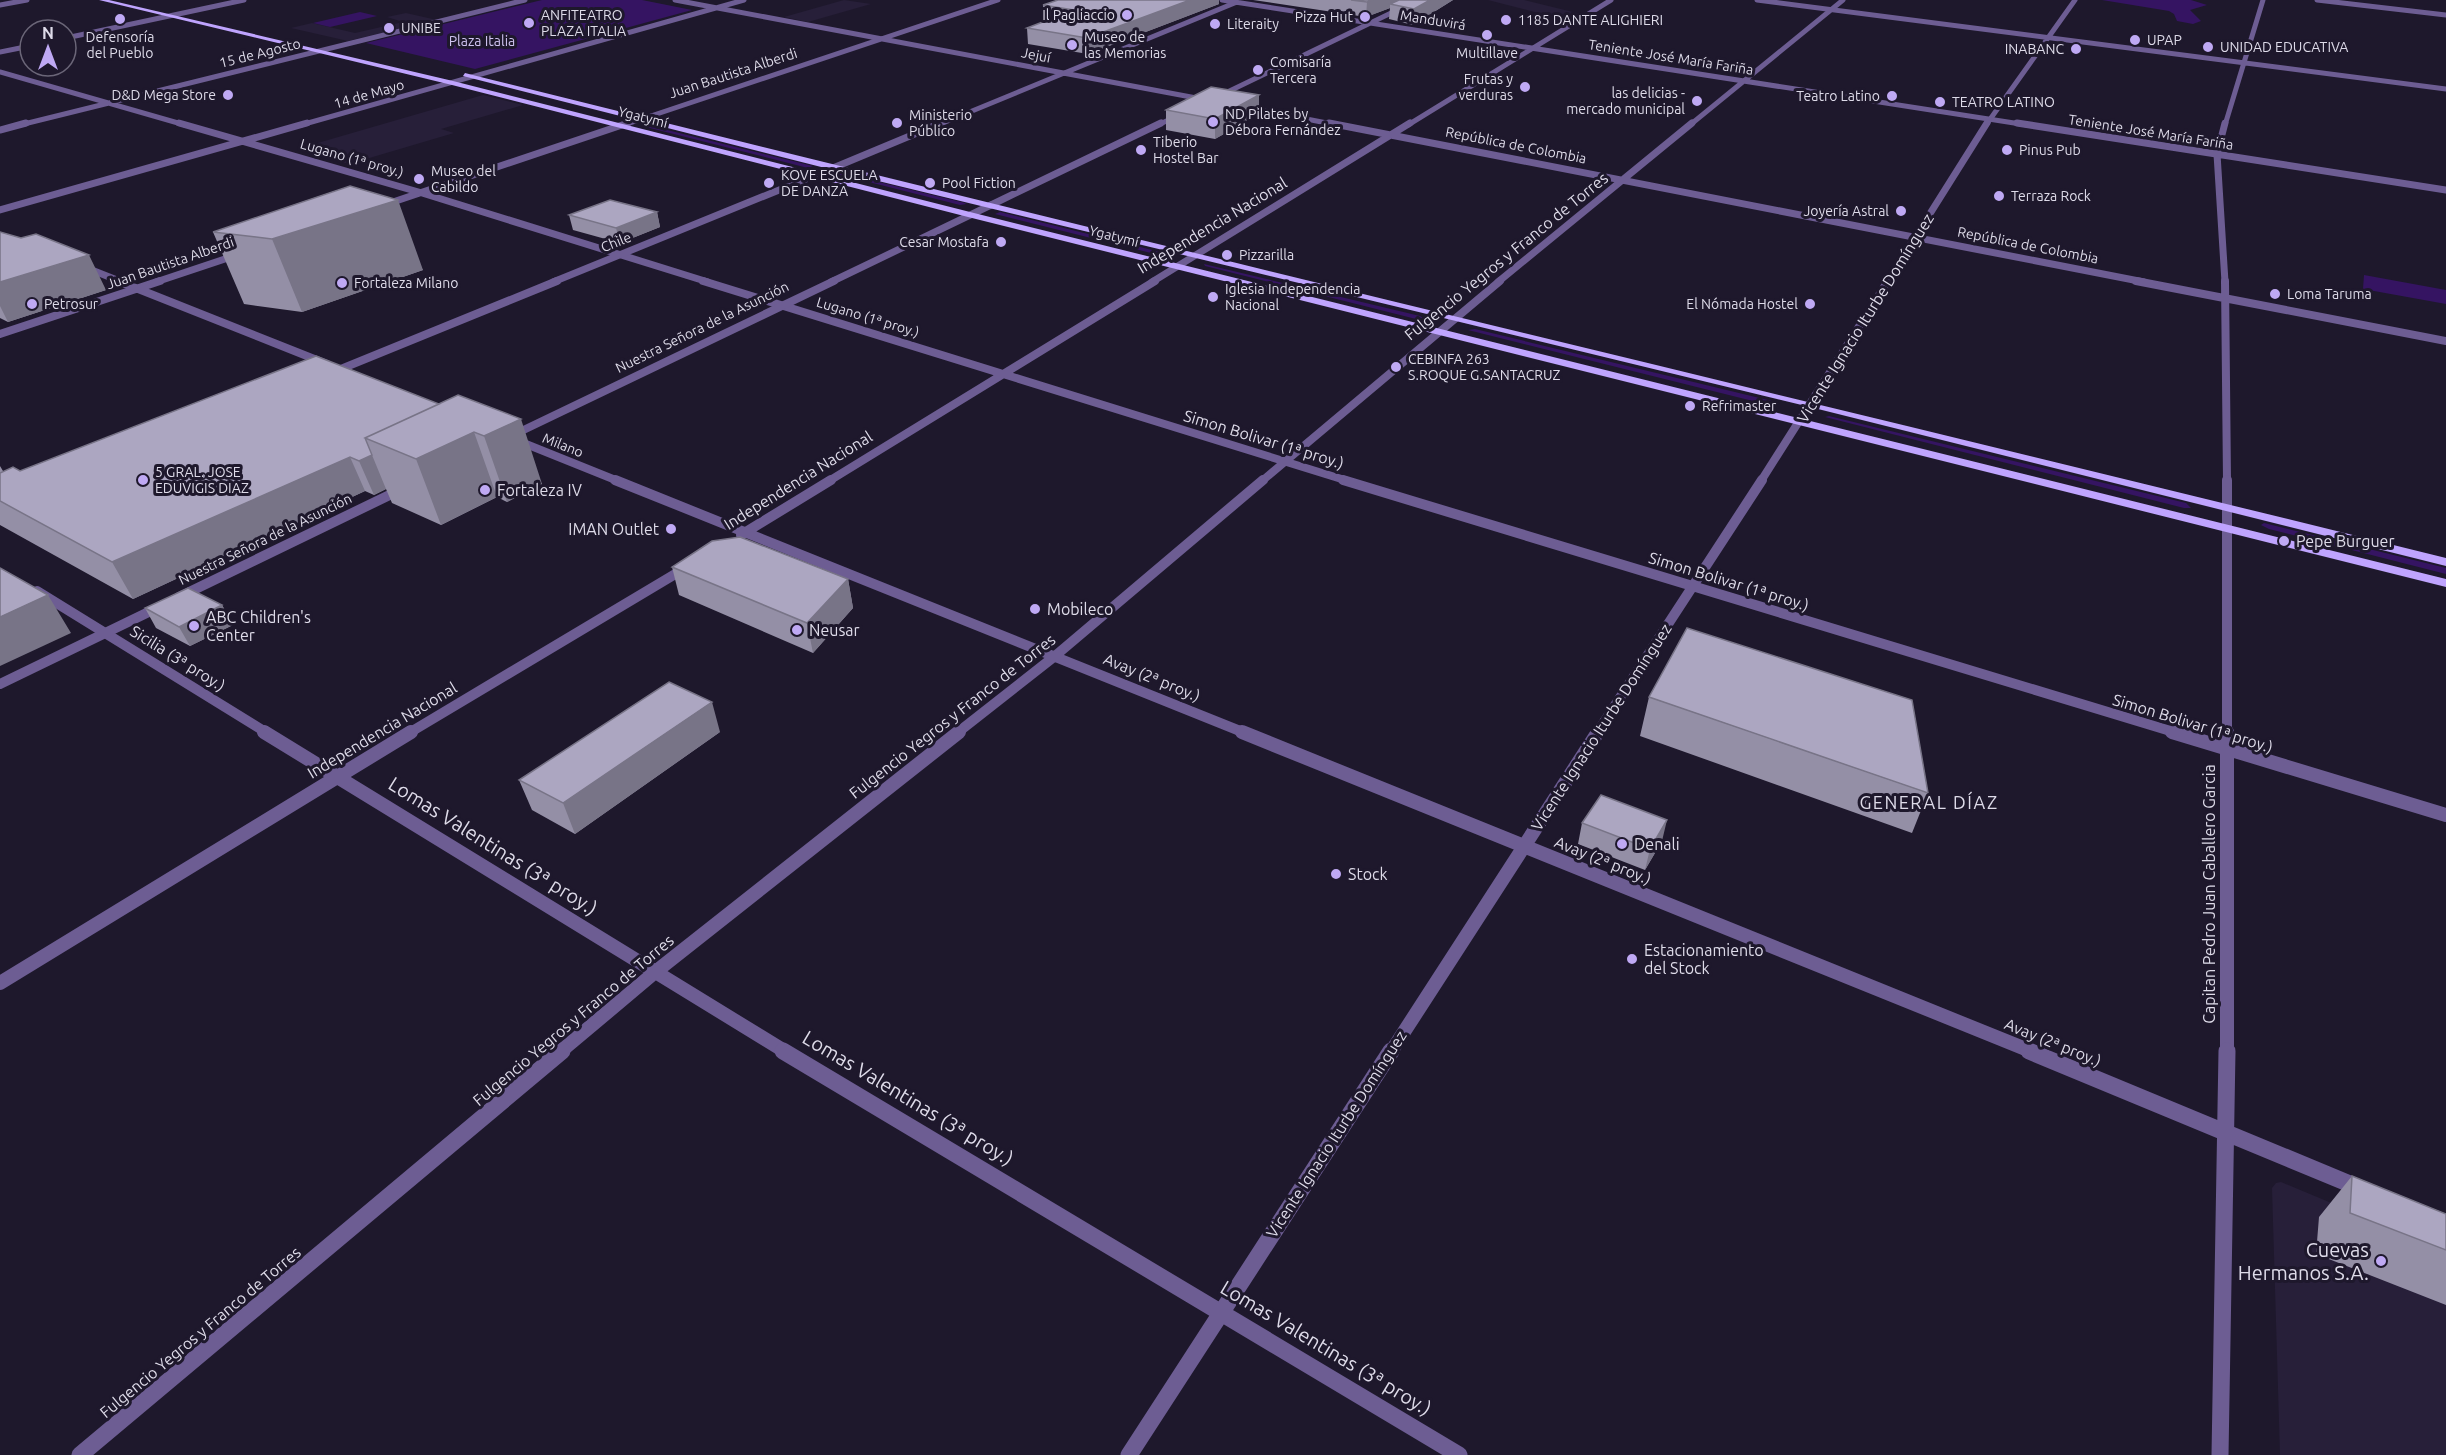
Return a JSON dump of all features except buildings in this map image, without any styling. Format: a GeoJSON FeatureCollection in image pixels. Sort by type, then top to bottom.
{"type":"FeatureCollection","features":[{"type":"Feature","properties":{"kind":"main road","name":"Ygatymí"},"geometry":{"type":"LineString","coordinates":[[102,0],[316,52],[453,82],[971,215],[2446,583]]}},
{"type":"Feature","properties":{"kind":"main road"},"geometry":{"type":"LineString","coordinates":[[138,0],[148,2]]}},
{"type":"Feature","properties":{"kind":"main road"},"geometry":{"type":"LineString","coordinates":[[168,7],[223,20]]}},
{"type":"Feature","properties":{"kind":"main road"},"geometry":{"type":"LineString","coordinates":[[314,41],[359,52]]}},
{"type":"Feature","properties":{"kind":"main road","name":"Ygatymí"},"geometry":{"type":"LineString","coordinates":[[450,72],[833,168],[1810,404],[2446,562]]}},
{"type":"Feature","properties":{"kind":"street"},"geometry":{"type":"LineString","coordinates":[[0,5],[27,0]]}},
{"type":"Feature","properties":{"kind":"street"},"geometry":{"type":"LineString","coordinates":[[78,35],[244,0]]}},
{"type":"Feature","properties":{"kind":"street","name":"15 de Agosto"},"geometry":{"type":"LineString","coordinates":[[0,130],[525,0]]}},
{"type":"Feature","properties":{"kind":"street","name":"Jejuí"},"geometry":{"type":"LineString","coordinates":[[675,0],[1221,102]]}},
{"type":"Feature","properties":{"kind":"street","name":"14 de Mayo"},"geometry":{"type":"LineString","coordinates":[[0,210],[744,0]]}},
{"type":"Feature","properties":{"kind":"street","name":"Juan Bautista Alberdi"},"geometry":{"type":"LineString","coordinates":[[377,208],[640,118],[998,0]]}},
{"type":"Feature","properties":{"kind":"street","name":"Manduvirá"},"geometry":{"type":"LineString","coordinates":[[1222,0],[1533,48]]}},
{"type":"Feature","properties":{"kind":"street"},"geometry":{"type":"LineString","coordinates":[[1199,105],[1418,0]]}},
{"type":"Feature","properties":{"kind":"street","name":"Independencia Nacional"},"geometry":{"type":"LineString","coordinates":[[739,536],[1176,265],[1611,0]]}},
{"type":"Feature","properties":{"kind":"street"},"geometry":{"type":"LineString","coordinates":[[1757,0],[2446,89]]}},
{"type":"Feature","properties":{"kind":"street","name":"Fulgencio Yegros y Franco de Torres"},"geometry":{"type":"LineString","coordinates":[[80,1455],[654,973],[1055,656],[1439,331],[1843,0]]}},
{"type":"Feature","properties":{"kind":"street","name":"Vicente Ignacio Iturbe Domínguez"},"geometry":{"type":"LineString","coordinates":[[1130,1455],[1221,1311],[1800,421],[1990,119],[2075,0]]}},
{"type":"Feature","properties":{"kind":"street","name":"Capitan Pedro Juan Caballero Garcia"},"geometry":{"type":"LineString","coordinates":[[2220,1455],[2227,1131],[2227,507],[2226,297],[2217,154],[2242,63],[2263,0]]}},
{"type":"Feature","properties":{"kind":"street"},"geometry":{"type":"LineString","coordinates":[[2317,0],[2446,15]]}},
{"type":"Feature","properties":{"kind":"street","name":"Chile"},"geometry":{"type":"LineString","coordinates":[[323,376],[1239,1]]}},
{"type":"Feature","properties":{"kind":"street"},"geometry":{"type":"LineString","coordinates":[[0,52],[18,48]]}},
{"type":"Feature","properties":{"kind":"street","name":"Teniente José María Fariña"},"geometry":{"type":"LineString","coordinates":[[1533,48],[2446,190]]}},
{"type":"Feature","properties":{"kind":"street","name":"Lugano (1ª proy.)"},"geometry":{"type":"LineString","coordinates":[[0,72],[422,193],[1003,372]]}},
{"type":"Feature","properties":{"kind":"street"},"geometry":{"type":"LineString","coordinates":[[1233,105],[1393,134]]}},
{"type":"Feature","properties":{"kind":"street","name":"Nuestra Señora de la Asunción"},"geometry":{"type":"LineString","coordinates":[[502,438],[1189,110]]}},
{"type":"Feature","properties":{"kind":"street","name":"República de Colombia"},"geometry":{"type":"LineString","coordinates":[[1393,134],[2446,341]]}},
{"type":"Feature","properties":{"kind":"street","name":"Juan Bautista Alberdi"},"geometry":{"type":"LineString","coordinates":[[0,334],[252,249]]}},
{"type":"Feature","properties":{"kind":"street"},"geometry":{"type":"LineString","coordinates":[[75,264],[139,287],[351,373]]}},
{"type":"Feature","properties":{"kind":"street","name":"Simon Bolivar (1ª proy.)"},"geometry":{"type":"LineString","coordinates":[[1003,372],[1285,462],[2446,815]]}},
{"type":"Feature","properties":{"kind":"street","name":"Milano"},"geometry":{"type":"LineString","coordinates":[[502,438],[739,536]]}},
{"type":"Feature","properties":{"kind":"street","name":"Nuestra Señora de la Asunción"},"geometry":{"type":"LineString","coordinates":[[0,684],[413,484]]}},
{"type":"Feature","properties":{"kind":"street","name":"Avay (2ª proy.)"},"geometry":{"type":"LineString","coordinates":[[739,536],[1055,656],[2227,1131],[2380,1196]]}},
{"type":"Feature","properties":{"kind":"street","name":"Independencia Nacional"},"geometry":{"type":"LineString","coordinates":[[0,983],[337,776],[693,563]]}},
{"type":"Feature","properties":{"kind":"street","name":"Sicilia (3ª proy.)"},"geometry":{"type":"LineString","coordinates":[[29,586],[337,776]]}},
{"type":"Feature","properties":{"kind":"street","name":"Lomas Valentinas (3ª proy.)"},"geometry":{"type":"LineString","coordinates":[[337,776],[654,973],[1459,1455]]}},
{"type":"Feature","properties":{"kind":"shaded area"},"geometry":{"type":"Polygon","coordinates":[[[844,0],[871,4],[808,22],[784,17],[844,0]]]}},
{"type":"Feature","properties":{"kind":"shaded area"},"geometry":{"type":"Polygon","coordinates":[[[1488,0],[1524,0],[1577,13],[1566,20],[1488,0]]]}},
{"type":"Feature","properties":{"kind":"shaded area","name":"UNIBE"},"geometry":{"type":"Polygon","coordinates":[[[406,13],[437,20],[348,41],[291,28],[312,23],[355,33],[403,22],[387,17],[406,13]]]}},
{"type":"Feature","properties":{"kind":"shaded area"},"geometry":{"type":"Polygon","coordinates":[[[483,95],[523,105],[441,129],[454,133],[349,164],[297,149],[483,95]]]}},
{"type":"Feature","properties":{"kind":"shaded area"},"geometry":{"type":"Polygon","coordinates":[[[2281,1182],[2446,1251],[2446,1455],[2280,1455],[2272,1188],[2276,1183],[2281,1182]]]}},
{"type":"Feature","properties":{"kind":"green space","name":"Plaza Italia"},"geometry":{"type":"Polygon","coordinates":[[[542,0],[642,0],[692,10],[475,69],[366,43],[542,0]]]}},
{"type":"Feature","properties":{"kind":"green space"},"geometry":{"type":"Polygon","coordinates":[[[2102,0],[2191,0],[2207,5],[2190,10],[2201,21],[2193,24],[2177,21],[2174,14],[2169,11],[2102,0]]]}},
{"type":"Feature","properties":{"kind":"green space"},"geometry":{"type":"Polygon","coordinates":[[[360,12],[377,16],[330,27],[313,23],[360,12]]]}},
{"type":"Feature","properties":{"kind":"green space"},"geometry":{"type":"Polygon","coordinates":[[[647,125],[813,166],[808,168],[642,126],[647,125]]]}},
{"type":"Feature","properties":{"kind":"green space"},"geometry":{"type":"Polygon","coordinates":[[[842,173],[966,204],[960,205],[837,174],[842,173]]]}},
{"type":"Feature","properties":{"kind":"green space"},"geometry":{"type":"Polygon","coordinates":[[[1000,212],[1165,253],[1159,255],[995,214],[1000,212]]]}},
{"type":"Feature","properties":{"kind":"green space"},"geometry":{"type":"Polygon","coordinates":[[[1204,264],[1420,316],[1423,318],[1416,319],[1204,264]]]}},
{"type":"Feature","properties":{"kind":"green space"},"geometry":{"type":"Polygon","coordinates":[[[2364,275],[2446,290],[2446,304],[2363,289],[2364,275]]]}},
{"type":"Feature","properties":{"kind":"green space"},"geometry":{"type":"Polygon","coordinates":[[[1475,329],[1772,401],[1776,404],[1769,405],[1468,330],[1475,329]]]}},
{"type":"Feature","properties":{"kind":"green space"},"geometry":{"type":"Polygon","coordinates":[[[1829,416],[2186,503],[2191,508],[1825,417],[1829,416]]]}},
{"type":"Feature","properties":{"kind":"green space"},"geometry":{"type":"Polygon","coordinates":[[[2264,523],[2446,568],[2446,574],[2269,529],[2261,525],[2264,523]]]}},
{"type":"Feature","properties":{"kind":"place","name":"Il Pagliaccio"},"geometry":{"type":"Point","coordinates":[1127,15]}},
{"type":"Feature","properties":{"kind":"place","name":"Pizza Hut"},"geometry":{"type":"Point","coordinates":[1365,17]}},
{"type":"Feature","properties":{"kind":"place","name":"Defensoría del Pueblo"},"geometry":{"type":"Point","coordinates":[120,19]}},
{"type":"Feature","properties":{"kind":"place","name":"1185 DANTE ALIGHIERI"},"geometry":{"type":"Point","coordinates":[1506,20]}},
{"type":"Feature","properties":{"kind":"place","name":"ANFITEATRO PLAZA ITALIA"},"geometry":{"type":"Point","coordinates":[529,23]}},
{"type":"Feature","properties":{"kind":"place","name":"Literaity"},"geometry":{"type":"Point","coordinates":[1215,24]}},
{"type":"Feature","properties":{"kind":"place","name":"UNIBE"},"geometry":{"type":"Point","coordinates":[389,28]}},
{"type":"Feature","properties":{"kind":"place","name":"Multillave"},"geometry":{"type":"Point","coordinates":[1487,35]}},
{"type":"Feature","properties":{"kind":"place","name":"UPAP"},"geometry":{"type":"Point","coordinates":[2135,40]}},
{"type":"Feature","properties":{"kind":"place","name":"Museo de las Memorias"},"geometry":{"type":"Point","coordinates":[1072,45]}},
{"type":"Feature","properties":{"kind":"place","name":"UNIDAD EDUCATIVA"},"geometry":{"type":"Point","coordinates":[2208,47]}},
{"type":"Feature","properties":{"kind":"place","name":"INABANC"},"geometry":{"type":"Point","coordinates":[2076,49]}},
{"type":"Feature","properties":{"kind":"place","name":"Comisaría Tercera"},"geometry":{"type":"Point","coordinates":[1258,70]}},
{"type":"Feature","properties":{"kind":"place","name":"Frutas y verduras"},"geometry":{"type":"Point","coordinates":[1525,87]}},
{"type":"Feature","properties":{"kind":"place","name":"D&D Mega Store"},"geometry":{"type":"Point","coordinates":[228,95]}},
{"type":"Feature","properties":{"kind":"place","name":"Teatro Latino"},"geometry":{"type":"Point","coordinates":[1892,96]}},
{"type":"Feature","properties":{"kind":"place","name":"las delicias - mercado municipal"},"geometry":{"type":"Point","coordinates":[1697,101]}},
{"type":"Feature","properties":{"kind":"place","name":"TEATRO LATINO"},"geometry":{"type":"Point","coordinates":[1940,102]}},
{"type":"Feature","properties":{"kind":"place","name":"ND Pilates by Débora Fernández"},"geometry":{"type":"Point","coordinates":[1213,122]}},
{"type":"Feature","properties":{"kind":"place","name":"Ministerio Público"},"geometry":{"type":"Point","coordinates":[897,123]}},
{"type":"Feature","properties":{"kind":"place","name":"Tiberio Hostel Bar"},"geometry":{"type":"Point","coordinates":[1141,150]}},
{"type":"Feature","properties":{"kind":"place","name":"Pinus Pub"},"geometry":{"type":"Point","coordinates":[2007,150]}},
{"type":"Feature","properties":{"kind":"place","name":"Museo del Cabildo"},"geometry":{"type":"Point","coordinates":[419,179]}},
{"type":"Feature","properties":{"kind":"place","name":"KOVE ESCUELA DE DANZA"},"geometry":{"type":"Point","coordinates":[769,183]}},
{"type":"Feature","properties":{"kind":"place","name":"Pool Fiction"},"geometry":{"type":"Point","coordinates":[930,183]}},
{"type":"Feature","properties":{"kind":"place","name":"Terraza Rock"},"geometry":{"type":"Point","coordinates":[1999,196]}},
{"type":"Feature","properties":{"kind":"place","name":"Joyería Astral"},"geometry":{"type":"Point","coordinates":[1901,211]}},
{"type":"Feature","properties":{"kind":"place","name":"Cesar Mostafa"},"geometry":{"type":"Point","coordinates":[1001,242]}},
{"type":"Feature","properties":{"kind":"place","name":"Pizzarilla"},"geometry":{"type":"Point","coordinates":[1227,255]}},
{"type":"Feature","properties":{"kind":"place","name":"Fortaleza Milano"},"geometry":{"type":"Point","coordinates":[342,283]}},
{"type":"Feature","properties":{"kind":"place","name":"Loma Taruma"},"geometry":{"type":"Point","coordinates":[2275,294]}},
{"type":"Feature","properties":{"kind":"place","name":"Iglesia Independencia Nacional"},"geometry":{"type":"Point","coordinates":[1213,297]}},
{"type":"Feature","properties":{"kind":"place","name":"Petrosur"},"geometry":{"type":"Point","coordinates":[32,304]}},
{"type":"Feature","properties":{"kind":"place","name":"El Nómada Hostel"},"geometry":{"type":"Point","coordinates":[1810,304]}},
{"type":"Feature","properties":{"kind":"place","name":"CEBINFA 263 S.ROQUE G.SANTACRUZ"},"geometry":{"type":"Point","coordinates":[1396,367]}},
{"type":"Feature","properties":{"kind":"place","name":"Refrimaster"},"geometry":{"type":"Point","coordinates":[1690,406]}},
{"type":"Feature","properties":{"kind":"place","name":"5 GRAL. JOSE EDUVIGIS DIAZ"},"geometry":{"type":"Point","coordinates":[143,480]}},
{"type":"Feature","properties":{"kind":"place","name":"Fortaleza IV"},"geometry":{"type":"Point","coordinates":[485,490]}},
{"type":"Feature","properties":{"kind":"place","name":"IMAN Outlet"},"geometry":{"type":"Point","coordinates":[671,529]}},
{"type":"Feature","properties":{"kind":"place","name":"Pepe Burguer"},"geometry":{"type":"Point","coordinates":[2284,541]}},
{"type":"Feature","properties":{"kind":"place","name":"Mobileco"},"geometry":{"type":"Point","coordinates":[1035,609]}},
{"type":"Feature","properties":{"kind":"place","name":"ABC Children's Center"},"geometry":{"type":"Point","coordinates":[194,626]}},
{"type":"Feature","properties":{"kind":"place","name":"Neusar"},"geometry":{"type":"Point","coordinates":[797,630]}},
{"type":"Feature","properties":{"kind":"place","name":"Denali"},"geometry":{"type":"Point","coordinates":[1622,844]}},
{"type":"Feature","properties":{"kind":"place","name":"Stock"},"geometry":{"type":"Point","coordinates":[1336,874]}},
{"type":"Feature","properties":{"kind":"place","name":"Estacionamiento del Stock"},"geometry":{"type":"Point","coordinates":[1632,959]}},
{"type":"Feature","properties":{"kind":"place","name":"Cuevas Hermanos S.A."},"geometry":{"type":"Point","coordinates":[2381,1261]}},
{"type":"Feature","properties":{"kind":"district","name":"GENERAL DÍAZ"},"geometry":{"type":"Point","coordinates":[1929,803]}}]}
